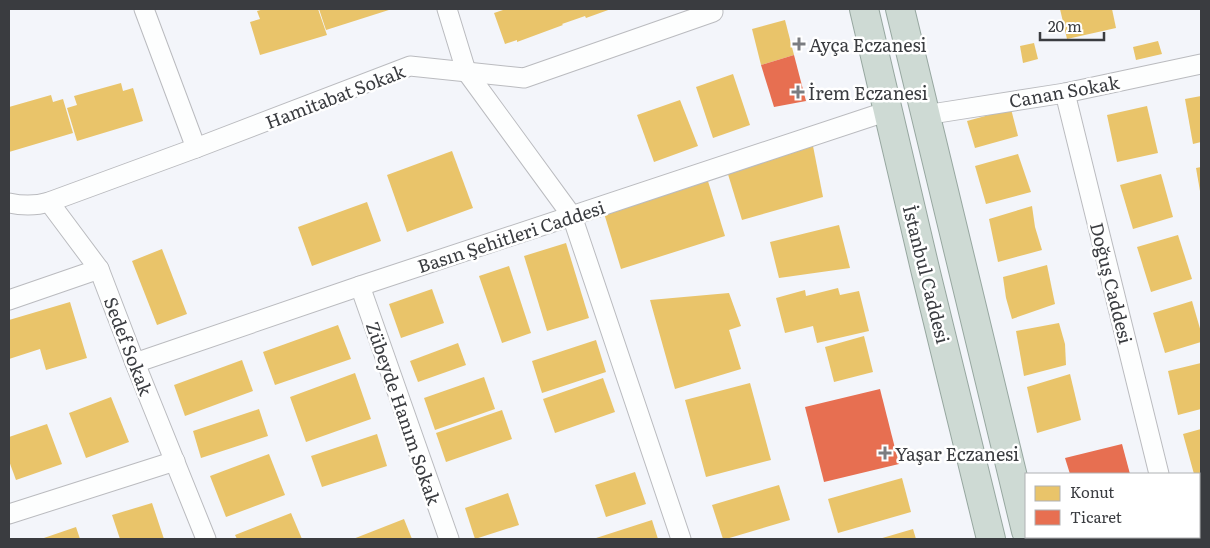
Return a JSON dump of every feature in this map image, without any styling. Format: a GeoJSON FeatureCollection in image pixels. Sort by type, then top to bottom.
{"type":"FeatureCollection","features":[{"type":"Feature","properties":{"kind":"highway","name":"İstanbul Caddesi"},"geometry":{"type":"LineString","coordinates":[[864,9],[991,539]]}},
{"type":"Feature","properties":{"kind":"highway","name":"İstanbul Caddesi"},"geometry":{"type":"LineString","coordinates":[[900,9],[1025,527]]}},
{"type":"Feature","properties":{"kind":"street"},"geometry":{"type":"LineString","coordinates":[[144,9],[196,148]]}},
{"type":"Feature","properties":{"kind":"street"},"geometry":{"type":"LineString","coordinates":[[447,9],[466,71],[572,216],[681,539]]}},
{"type":"Feature","properties":{"kind":"street","name":"Hamitabat Sokak"},"geometry":{"type":"LineString","coordinates":[[50,202],[410,66],[524,78],[714,12]]}},
{"type":"Feature","properties":{"kind":"street","name":"Canan Sokak"},"geometry":{"type":"LineString","coordinates":[[925,115],[1064,93],[1201,64]]}},
{"type":"Feature","properties":{"kind":"street","name":"Doğuş Caddesi"},"geometry":{"type":"LineString","coordinates":[[1064,93],[1159,473]]}},
{"type":"Feature","properties":{"kind":"street","name":"Basın Şehitleri Caddesi"},"geometry":{"type":"LineString","coordinates":[[135,363],[360,286],[888,111]]}},
{"type":"Feature","properties":{"kind":"street"},"geometry":{"type":"LineString","coordinates":[[9,202],[23,205],[37,205],[50,202]]}},
{"type":"Feature","properties":{"kind":"street","name":"Sedef Sokak"},"geometry":{"type":"LineString","coordinates":[[50,202],[99,269],[206,539]]}},
{"type":"Feature","properties":{"kind":"street"},"geometry":{"type":"LineString","coordinates":[[9,300],[99,269]]}},
{"type":"Feature","properties":{"kind":"street","name":"Zübeyde Hanım Sokak"},"geometry":{"type":"LineString","coordinates":[[360,286],[449,539]]}},
{"type":"Feature","properties":{"kind":"street"},"geometry":{"type":"LineString","coordinates":[[9,514],[175,461]]}},
{"type":"Feature","properties":{"kind":"building: Konut"},"geometry":{"type":"Polygon","coordinates":[[[264,9],[318,9],[327,35],[260,55],[250,22],[260,19],[257,11],[264,9]]]}},
{"type":"Feature","properties":{"kind":"building: Konut"},"geometry":{"type":"Polygon","coordinates":[[[319,9],[392,9],[326,30],[319,9]]]}},
{"type":"Feature","properties":{"kind":"building: Konut"},"geometry":{"type":"Polygon","coordinates":[[[506,9],[611,9],[562,24],[517,42],[517,40],[505,44],[494,13],[506,9]]]}},
{"type":"Feature","properties":{"kind":"building: Konut"},"geometry":{"type":"Polygon","coordinates":[[[1060,9],[1112,9],[1116,28],[1067,39],[1060,9]]]}},
{"type":"Feature","properties":{"kind":"building: Konut"},"geometry":{"type":"Polygon","coordinates":[[[785,20],[794,55],[761,65],[752,29],[785,20]]]}},
{"type":"Feature","properties":{"kind":"building: Konut"},"geometry":{"type":"Polygon","coordinates":[[[1158,41],[1162,54],[1136,60],[1133,47],[1158,41]]]}},
{"type":"Feature","properties":{"kind":"building: Konut"},"geometry":{"type":"Polygon","coordinates":[[[1034,43],[1038,59],[1023,63],[1020,46],[1034,43]]]}},
{"type":"Feature","properties":{"kind":"building: Konut"},"geometry":{"type":"Polygon","coordinates":[[[733,74],[750,125],[713,138],[696,87],[733,74]]]}},
{"type":"Feature","properties":{"kind":"building: Konut"},"geometry":{"type":"Polygon","coordinates":[[[121,83],[123,91],[133,88],[143,121],[77,141],[67,108],[77,105],[74,96],[121,83]]]}},
{"type":"Feature","properties":{"kind":"building: Konut"},"geometry":{"type":"Polygon","coordinates":[[[51,95],[53,102],[63,99],[73,133],[9,152],[9,107],[51,95]]]}},
{"type":"Feature","properties":{"kind":"building: Konut"},"geometry":{"type":"Polygon","coordinates":[[[1201,96],[1201,142],[1193,144],[1185,99],[1201,96]]]}},
{"type":"Feature","properties":{"kind":"building: Konut"},"geometry":{"type":"Polygon","coordinates":[[[680,100],[698,146],[654,162],[637,115],[680,100]]]}},
{"type":"Feature","properties":{"kind":"building: Konut"},"geometry":{"type":"Polygon","coordinates":[[[1147,106],[1158,153],[1117,162],[1107,115],[1147,106]]]}},
{"type":"Feature","properties":{"kind":"building: Konut"},"geometry":{"type":"Polygon","coordinates":[[[1011,109],[1018,136],[975,148],[967,121],[1011,109]]]}},
{"type":"Feature","properties":{"kind":"building: Konut"},"geometry":{"type":"Polygon","coordinates":[[[813,146],[823,197],[742,220],[727,171],[813,146]]]}},
{"type":"Feature","properties":{"kind":"building: Konut"},"geometry":{"type":"Polygon","coordinates":[[[452,151],[473,208],[407,232],[387,175],[452,151]]]}},
{"type":"Feature","properties":{"kind":"building: Konut"},"geometry":{"type":"Polygon","coordinates":[[[1018,154],[1031,192],[986,204],[975,166],[1018,154]]]}},
{"type":"Feature","properties":{"kind":"building: Konut"},"geometry":{"type":"Polygon","coordinates":[[[1201,167],[1201,191],[1200,191],[1196,168],[1201,167]]]}},
{"type":"Feature","properties":{"kind":"building: Konut"},"geometry":{"type":"Polygon","coordinates":[[[1161,174],[1173,217],[1133,229],[1120,185],[1161,174]]]}},
{"type":"Feature","properties":{"kind":"building: Konut"},"geometry":{"type":"Polygon","coordinates":[[[707,178],[725,236],[621,269],[603,210],[707,178]]]}},
{"type":"Feature","properties":{"kind":"building: Konut"},"geometry":{"type":"Polygon","coordinates":[[[367,202],[381,241],[312,266],[298,227],[367,202]]]}},
{"type":"Feature","properties":{"kind":"building: Konut"},"geometry":{"type":"Polygon","coordinates":[[[1032,206],[1035,227],[1042,250],[998,262],[989,219],[1032,206]]]}},
{"type":"Feature","properties":{"kind":"building: Konut"},"geometry":{"type":"Polygon","coordinates":[[[839,225],[850,268],[779,278],[770,242],[839,225]]]}},
{"type":"Feature","properties":{"kind":"building: Konut"},"geometry":{"type":"Polygon","coordinates":[[[1178,235],[1192,279],[1151,292],[1137,247],[1178,235]]]}},
{"type":"Feature","properties":{"kind":"building: Konut"},"geometry":{"type":"Polygon","coordinates":[[[566,243],[589,318],[547,331],[524,256],[566,243]]]}},
{"type":"Feature","properties":{"kind":"building: Konut"},"geometry":{"type":"Polygon","coordinates":[[[162,249],[187,314],[157,325],[132,261],[162,249]]]}},
{"type":"Feature","properties":{"kind":"building: Konut"},"geometry":{"type":"Polygon","coordinates":[[[1047,265],[1055,304],[1012,319],[1003,277],[1047,265]]]}},
{"type":"Feature","properties":{"kind":"building: Konut"},"geometry":{"type":"Polygon","coordinates":[[[509,266],[531,333],[502,343],[479,276],[509,266]]]}},
{"type":"Feature","properties":{"kind":"building: Konut"},"geometry":{"type":"Polygon","coordinates":[[[838,288],[840,295],[859,291],[869,331],[817,343],[813,326],[785,333],[776,298],[805,290],[806,296],[838,288]]]}},
{"type":"Feature","properties":{"kind":"building: Konut"},"geometry":{"type":"Polygon","coordinates":[[[432,289],[444,323],[401,338],[389,304],[432,289]]]}},
{"type":"Feature","properties":{"kind":"building: Konut"},"geometry":{"type":"Polygon","coordinates":[[[729,293],[741,326],[729,330],[741,369],[675,389],[650,300],[729,293]]]}},
{"type":"Feature","properties":{"kind":"building: Konut"},"geometry":{"type":"Polygon","coordinates":[[[1192,301],[1201,332],[1201,342],[1165,353],[1153,313],[1192,301]]]}},
{"type":"Feature","properties":{"kind":"building: Konut"},"geometry":{"type":"Polygon","coordinates":[[[70,302],[87,358],[46,370],[40,349],[9,359],[9,320],[70,302]]]}},
{"type":"Feature","properties":{"kind":"building: Konut"},"geometry":{"type":"Polygon","coordinates":[[[1059,323],[1065,344],[1066,365],[1024,376],[1016,331],[1059,323]]]}},
{"type":"Feature","properties":{"kind":"building: Konut"},"geometry":{"type":"Polygon","coordinates":[[[338,325],[351,359],[275,385],[263,352],[338,325]]]}},
{"type":"Feature","properties":{"kind":"building: Konut"},"geometry":{"type":"Polygon","coordinates":[[[864,336],[873,372],[834,382],[825,347],[864,336]]]}},
{"type":"Feature","properties":{"kind":"building: Konut"},"geometry":{"type":"Polygon","coordinates":[[[596,340],[606,372],[542,393],[532,361],[596,340]]]}},
{"type":"Feature","properties":{"kind":"building: Konut"},"geometry":{"type":"Polygon","coordinates":[[[458,343],[466,365],[418,382],[410,361],[458,343]]]}},
{"type":"Feature","properties":{"kind":"building: Konut"},"geometry":{"type":"Polygon","coordinates":[[[242,360],[253,391],[185,416],[174,385],[242,360]]]}},
{"type":"Feature","properties":{"kind":"building: Konut"},"geometry":{"type":"Polygon","coordinates":[[[1201,363],[1201,409],[1178,415],[1168,371],[1201,363]]]}},
{"type":"Feature","properties":{"kind":"building: Konut"},"geometry":{"type":"Polygon","coordinates":[[[355,373],[371,419],[306,442],[290,397],[355,373]]]}},
{"type":"Feature","properties":{"kind":"building: Konut"},"geometry":{"type":"Polygon","coordinates":[[[1070,374],[1081,420],[1037,433],[1027,387],[1070,374]]]}},
{"type":"Feature","properties":{"kind":"building: Konut"},"geometry":{"type":"Polygon","coordinates":[[[484,377],[495,409],[435,430],[424,398],[484,377]]]}},
{"type":"Feature","properties":{"kind":"building: Konut"},"geometry":{"type":"Polygon","coordinates":[[[603,378],[615,412],[555,433],[543,399],[603,378]]]}},
{"type":"Feature","properties":{"kind":"building: Konut"},"geometry":{"type":"Polygon","coordinates":[[[750,383],[771,460],[706,477],[685,400],[750,383]]]}},
{"type":"Feature","properties":{"kind":"building: Konut"},"geometry":{"type":"Polygon","coordinates":[[[111,397],[129,442],[86,458],[69,413],[111,397]]]}},
{"type":"Feature","properties":{"kind":"building: Konut"},"geometry":{"type":"Polygon","coordinates":[[[259,409],[268,436],[201,458],[193,431],[259,409]]]}},
{"type":"Feature","properties":{"kind":"building: Konut"},"geometry":{"type":"Polygon","coordinates":[[[502,410],[512,439],[446,462],[436,433],[502,410]]]}},
{"type":"Feature","properties":{"kind":"building: Konut"},"geometry":{"type":"Polygon","coordinates":[[[47,424],[62,464],[16,480],[9,461],[9,437],[47,424]]]}},
{"type":"Feature","properties":{"kind":"building: Konut"},"geometry":{"type":"Polygon","coordinates":[[[1201,429],[1201,501],[1200,473],[1194,473],[1183,434],[1201,429]]]}},
{"type":"Feature","properties":{"kind":"building: Konut"},"geometry":{"type":"Polygon","coordinates":[[[377,434],[387,466],[322,487],[311,456],[377,434]]]}},
{"type":"Feature","properties":{"kind":"building: Konut"},"geometry":{"type":"Polygon","coordinates":[[[269,454],[285,495],[226,517],[210,476],[269,454]]]}},
{"type":"Feature","properties":{"kind":"building: Konut"},"geometry":{"type":"Polygon","coordinates":[[[635,472],[646,504],[606,517],[595,485],[635,472]]]}},
{"type":"Feature","properties":{"kind":"building: Konut"},"geometry":{"type":"Polygon","coordinates":[[[902,478],[911,512],[838,533],[828,499],[902,478]]]}},
{"type":"Feature","properties":{"kind":"building: Konut"},"geometry":{"type":"Polygon","coordinates":[[[779,485],[790,520],[723,539],[712,505],[779,485]]]}},
{"type":"Feature","properties":{"kind":"building: Konut"},"geometry":{"type":"Polygon","coordinates":[[[508,493],[519,525],[475,539],[465,508],[508,493]]]}},
{"type":"Feature","properties":{"kind":"building: Konut"},"geometry":{"type":"Polygon","coordinates":[[[152,503],[164,539],[120,539],[112,515],[152,503]]]}},
{"type":"Feature","properties":{"kind":"building: Konut"},"geometry":{"type":"Polygon","coordinates":[[[291,513],[302,539],[237,539],[235,535],[291,513]]]}},
{"type":"Feature","properties":{"kind":"building: Konut"},"geometry":{"type":"Polygon","coordinates":[[[404,519],[412,539],[353,539],[404,519]]]}},
{"type":"Feature","properties":{"kind":"building: Konut"},"geometry":{"type":"Polygon","coordinates":[[[652,520],[658,539],[593,539],[652,520]]]}},
{"type":"Feature","properties":{"kind":"building: Konut"},"geometry":{"type":"Polygon","coordinates":[[[76,527],[80,539],[41,539],[76,527]]]}},
{"type":"Feature","properties":{"kind":"building: Konut"},"geometry":{"type":"Polygon","coordinates":[[[913,529],[916,539],[879,539],[913,529]]]}},
{"type":"Feature","properties":{"kind":"building: Ticaret"},"geometry":{"type":"Polygon","coordinates":[[[794,55],[806,101],[774,107],[761,65],[794,55]]]}},
{"type":"Feature","properties":{"kind":"building: Ticaret"},"geometry":{"type":"Polygon","coordinates":[[[880,389],[899,464],[824,482],[805,407],[880,389]]]}},
{"type":"Feature","properties":{"kind":"building: Ticaret"},"geometry":{"type":"Polygon","coordinates":[[[1122,444],[1130,473],[1070,473],[1065,458],[1122,444]]]}},
{"type":"Feature","properties":{"kind":"building: Ticaret"},"geometry":{"type":"Polygon","coordinates":[[[1086,538],[1144,538],[1141,539],[1086,538]]]}},
{"type":"Feature","properties":{"kind":"place","name":"Ayça Eczanesi"},"geometry":{"type":"Point","coordinates":[799,44]}},
{"type":"Feature","properties":{"kind":"place","name":"İrem Eczanesi"},"geometry":{"type":"Point","coordinates":[798,92]}},
{"type":"Feature","properties":{"kind":"place","name":"Yaşar Eczanesi"},"geometry":{"type":"Point","coordinates":[885,453]}}]}
